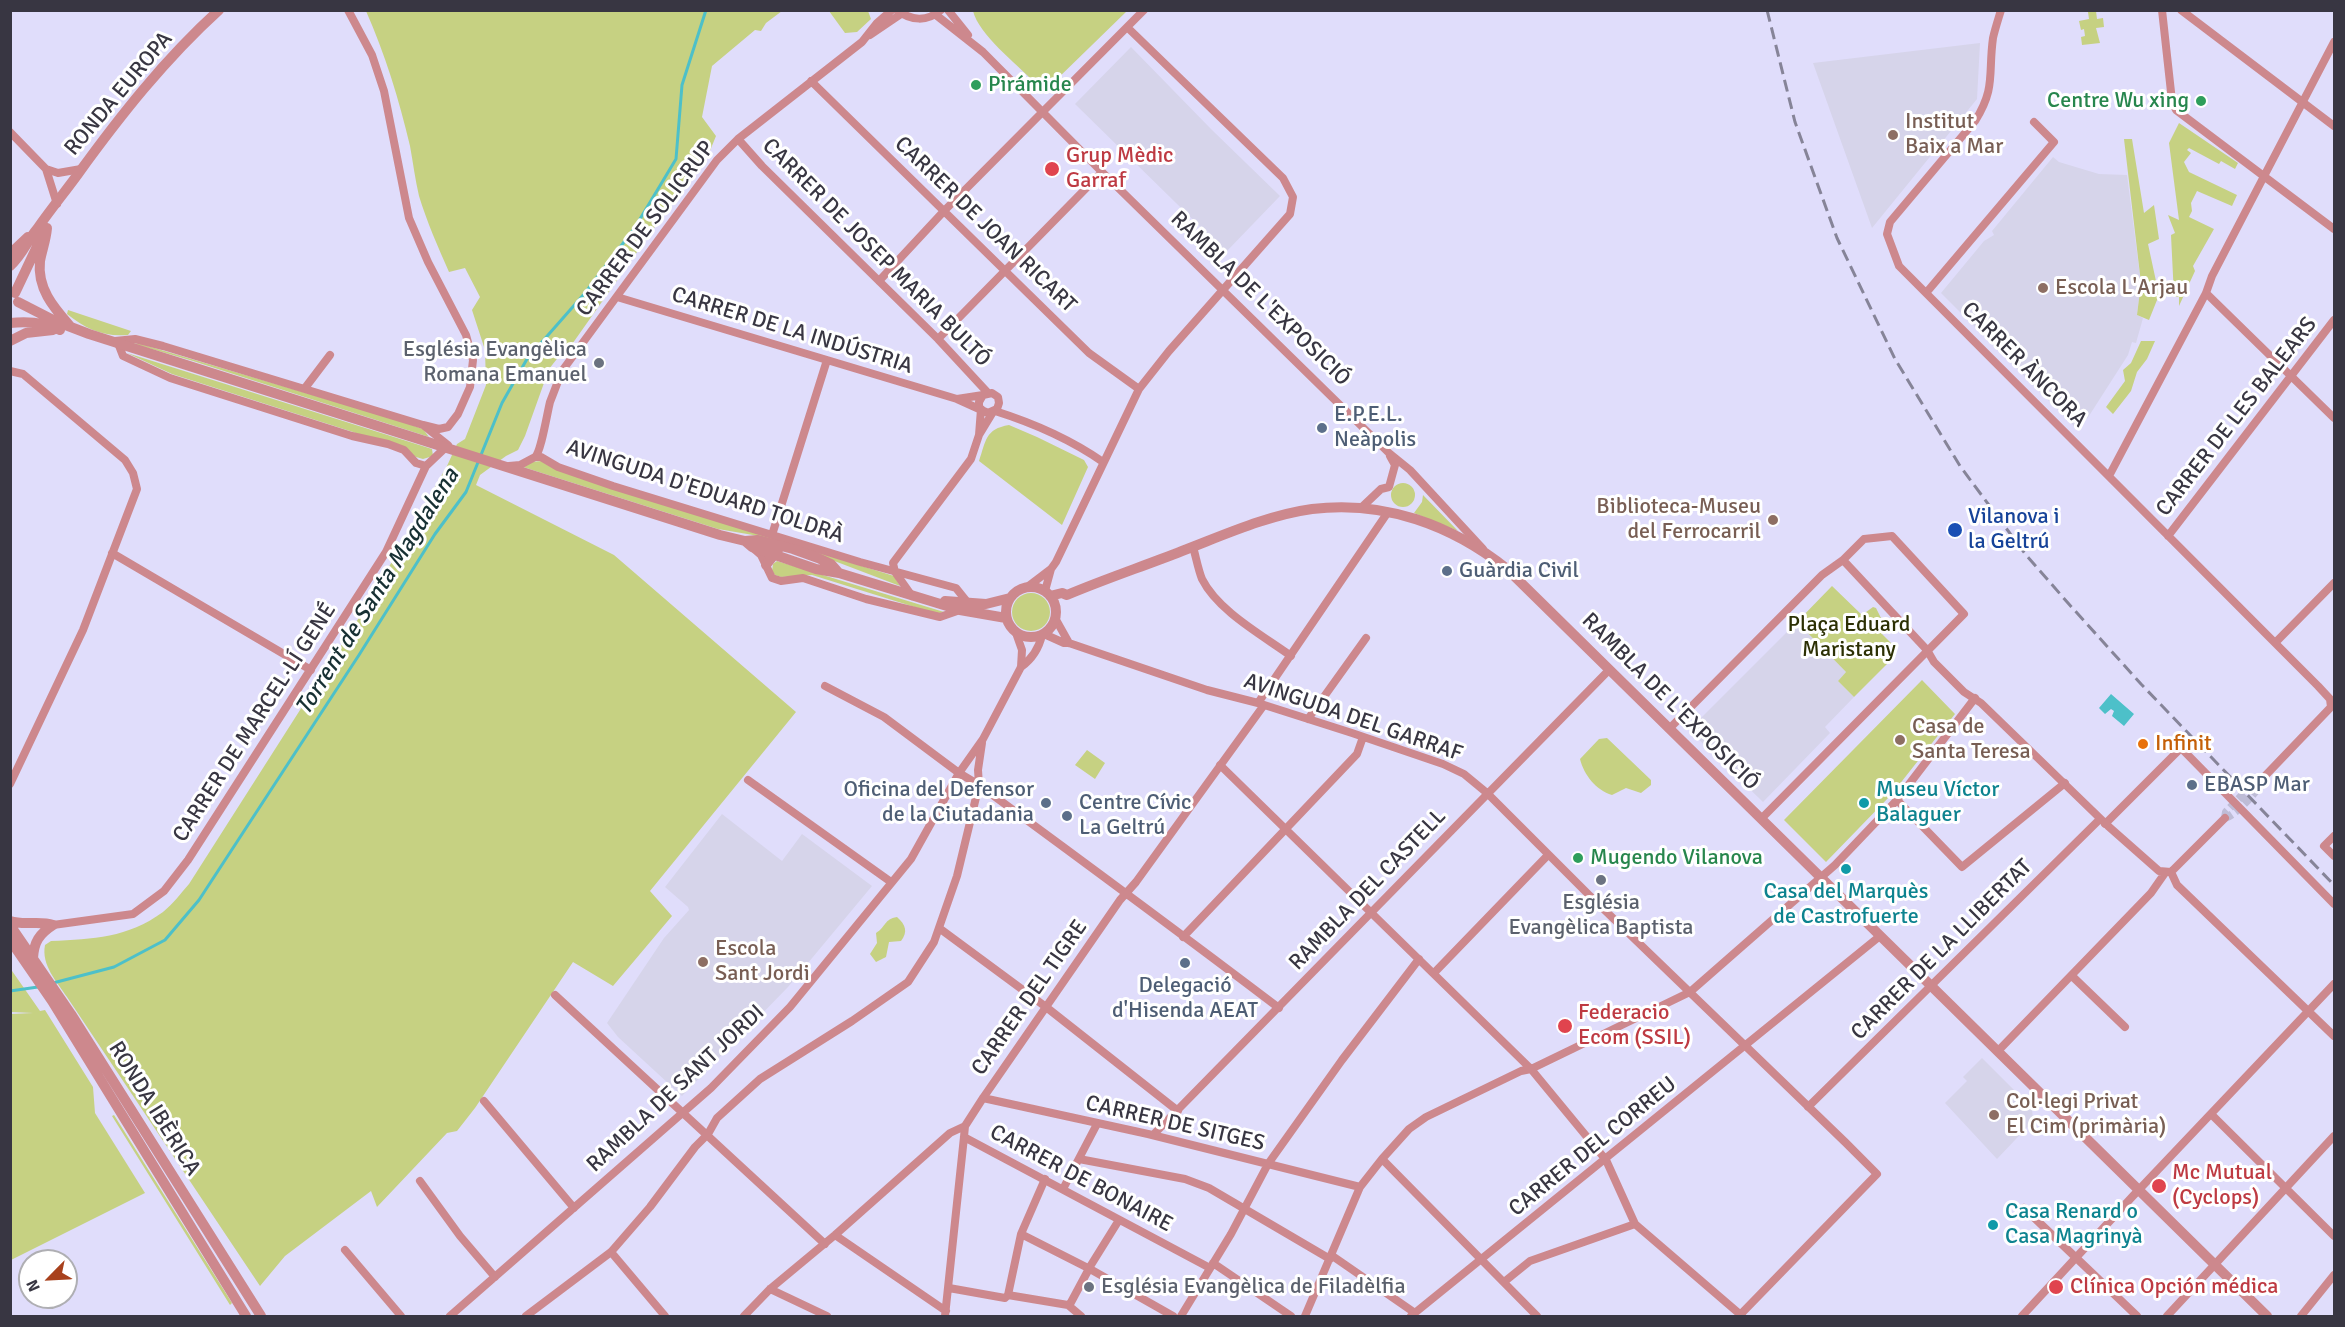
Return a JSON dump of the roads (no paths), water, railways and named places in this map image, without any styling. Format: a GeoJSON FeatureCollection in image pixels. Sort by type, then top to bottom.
{"type":"FeatureCollection","features":[{"type":"Feature","properties":{"kind":"street","name":"RONDA EUROPA"},"geometry":{"type":"LineString","coordinates":[[10,266],[25,249],[35,231],[56,206],[114,124],[163,66],[219,10]]}},
{"type":"Feature","properties":{"kind":"street"},"geometry":{"type":"LineString","coordinates":[[348,10],[372,55],[384,91],[409,218],[428,262],[466,335],[473,360],[470,387],[458,414],[448,427],[439,429],[423,425]]}},
{"type":"Feature","properties":{"kind":"street","name":"CARRER DE SOLICRUP"},"geometry":{"type":"LineString","coordinates":[[867,37],[877,23],[892,10]]}},
{"type":"Feature","properties":{"kind":"street","name":"RAMBLA DE L'EXPOSICIÓ"},"geometry":{"type":"LineString","coordinates":[[948,10],[976,45]]}},
{"type":"Feature","properties":{"kind":"street"},"geometry":{"type":"LineString","coordinates":[[879,281],[1144,10]]}},
{"type":"Feature","properties":{"kind":"street","name":"CARRER ÀNCORA"},"geometry":{"type":"LineString","coordinates":[[2001,10],[1993,38],[1990,91],[1986,104],[1975,121],[1890,222],[1887,234],[1899,266],[2333,704]]}},
{"type":"Feature","properties":{"kind":"street"},"geometry":{"type":"LineString","coordinates":[[2162,10],[2172,101],[2176,110],[2334,228]]}},
{"type":"Feature","properties":{"kind":"street"},"geometry":{"type":"LineString","coordinates":[[2181,10],[2334,126]]}},
{"type":"Feature","properties":{"kind":"street"},"geometry":{"type":"LineString","coordinates":[[899,12],[919,19],[938,13]]}},
{"type":"Feature","properties":{"kind":"street","name":"CARRER DE SOLICRUP"},"geometry":{"type":"LineString","coordinates":[[535,458],[539,453],[540,438],[550,402],[562,371],[717,160],[738,139],[899,12]]}},
{"type":"Feature","properties":{"kind":"street","name":"RAMBLA DE L'EXPOSICIÓ"},"geometry":{"type":"LineString","coordinates":[[938,13],[976,45],[1102,172],[1389,453],[1410,470],[1490,556]]}},
{"type":"Feature","properties":{"kind":"street"},"geometry":{"type":"LineString","coordinates":[[1070,643],[1047,594],[1051,569],[1138,389],[1290,214],[1293,197],[1283,178],[1128,28]]}},
{"type":"Feature","properties":{"kind":"street"},"geometry":{"type":"LineString","coordinates":[[2109,476],[2206,293],[2212,276],[2334,42]]}},
{"type":"Feature","properties":{"kind":"street","name":"CARRER DE JOAN RICART"},"geometry":{"type":"LineString","coordinates":[[811,81],[1089,353],[1138,389]]}},
{"type":"Feature","properties":{"kind":"street"},"geometry":{"type":"LineString","coordinates":[[1926,293],[2054,142],[2034,122]]}},
{"type":"Feature","properties":{"kind":"street"},"geometry":{"type":"LineString","coordinates":[[10,132],[46,169],[56,206]]}},
{"type":"Feature","properties":{"kind":"street","name":"CARRER DE JOSEP MARIA BULTÓ"},"geometry":{"type":"LineString","coordinates":[[738,139],[762,166],[938,339],[986,394]]}},
{"type":"Feature","properties":{"kind":"street"},"geometry":{"type":"LineString","coordinates":[[46,169],[58,173],[81,169]]}},
{"type":"Feature","properties":{"kind":"street"},"geometry":{"type":"LineString","coordinates":[[938,339],[1102,172]]}},
{"type":"Feature","properties":{"kind":"street","name":"RONDA EUROPA"},"geometry":{"type":"LineString","coordinates":[[10,323],[18,313],[15,294],[56,206]]}},
{"type":"Feature","properties":{"kind":"street"},"geometry":{"type":"LineString","coordinates":[[10,341],[31,332],[65,328],[48,300],[41,280],[40,261],[47,228]]}},
{"type":"Feature","properties":{"kind":"street"},"geometry":{"type":"LineString","coordinates":[[10,254],[35,231]]}},
{"type":"Feature","properties":{"kind":"street"},"geometry":{"type":"LineString","coordinates":[[2206,293],[2334,418]]}},
{"type":"Feature","properties":{"kind":"street","name":"AVINGUDA D'EDUARD TOLDRÀ"},"geometry":{"type":"LineString","coordinates":[[15,294],[65,328]]}},
{"type":"Feature","properties":{"kind":"street","name":"CARRER DE LA INDÚSTRIA"},"geometry":{"type":"LineString","coordinates":[[617,297],[957,399],[970,407],[980,409]]}},
{"type":"Feature","properties":{"kind":"street","name":"CARRER DE LES BALEARS"},"geometry":{"type":"LineString","coordinates":[[2168,536],[2334,320]]}},
{"type":"Feature","properties":{"kind":"street","name":"AVINGUDA D'EDUARD TOLDRÀ"},"geometry":{"type":"LineString","coordinates":[[10,323],[32,322],[89,334],[748,544],[816,569],[839,573],[929,601],[964,606],[1006,618]]}},
{"type":"Feature","properties":{"kind":"street","name":"AVINGUDA D'EDUARD TOLDRÀ"},"geometry":{"type":"LineString","coordinates":[[115,342],[135,339],[163,346],[423,425],[451,449]]}},
{"type":"Feature","properties":{"kind":"street","name":"AVINGUDA D'EDUARD TOLDRÀ"},"geometry":{"type":"LineString","coordinates":[[115,342],[123,356],[170,378],[352,436],[388,444],[404,450],[416,463],[426,466]]}},
{"type":"Feature","properties":{"kind":"street"},"geometry":{"type":"LineString","coordinates":[[305,388],[330,355]]}},
{"type":"Feature","properties":{"kind":"street"},"geometry":{"type":"LineString","coordinates":[[772,535],[827,360]]}},
{"type":"Feature","properties":{"kind":"street"},"geometry":{"type":"LineString","coordinates":[[10,371],[23,374],[125,460],[133,473],[137,489],[82,630],[10,784]]}},
{"type":"Feature","properties":{"kind":"street"},"geometry":{"type":"LineString","coordinates":[[979,435],[979,402],[986,394],[995,394],[1017,418]]}},
{"type":"Feature","properties":{"kind":"street","name":"CARRER DE LA INDÚSTRIA"},"geometry":{"type":"LineString","coordinates":[[957,399],[986,394]]}},
{"type":"Feature","properties":{"kind":"street"},"geometry":{"type":"LineString","coordinates":[[912,596],[895,572],[892,563],[971,459],[979,435],[999,406],[999,400]]}},
{"type":"Feature","properties":{"kind":"street"},"geometry":{"type":"LineString","coordinates":[[980,409],[988,413],[994,412],[1017,418],[1081,447],[1103,462]]}},
{"type":"Feature","properties":{"kind":"street"},"geometry":{"type":"LineString","coordinates":[[426,466],[451,449]]}},
{"type":"Feature","properties":{"kind":"street"},"geometry":{"type":"LineString","coordinates":[[1021,667],[1022,650],[1016,633],[1006,618],[1006,608],[1014,593],[1032,587],[1047,594],[1067,595],[1249,526],[1295,512],[1362,507],[1381,489],[1389,487],[1395,465],[1389,453]]}},
{"type":"Feature","properties":{"kind":"street","name":"AVINGUDA D'EDUARD TOLDRÀ"},"geometry":{"type":"LineString","coordinates":[[505,467],[520,465],[541,457],[558,467],[602,482],[895,572],[956,588],[964,606]]}},
{"type":"Feature","properties":{"kind":"street","name":"CARRER DE MARCEL·LÍ GENÉ"},"geometry":{"type":"LineString","coordinates":[[53,925],[133,914],[164,891],[188,860],[386,552],[426,466]]}},
{"type":"Feature","properties":{"kind":"street","name":"RAMBLA DE L'EXPOSICIÓ"},"geometry":{"type":"LineString","coordinates":[[1362,507],[1405,515],[1434,525],[1490,556],[1507,569],[2267,1317]]}},
{"type":"Feature","properties":{"kind":"street","name":"CARRER DEL TIGRE"},"geometry":{"type":"LineString","coordinates":[[965,1126],[982,1098],[1120,900],[1128,893],[1220,765],[1388,512]]}},
{"type":"Feature","properties":{"kind":"street"},"geometry":{"type":"LineString","coordinates":[[1669,729],[1822,575],[1843,560],[1864,539],[1892,536],[1964,614],[1761,819]]}},
{"type":"Feature","properties":{"kind":"street","name":"AVINGUDA D'EDUARD TOLDRÀ"},"geometry":{"type":"LineString","coordinates":[[748,544],[758,540],[793,549],[831,564],[839,573]]}},
{"type":"Feature","properties":{"kind":"street","name":"AVINGUDA D'EDUARD TOLDRÀ"},"geometry":{"type":"LineString","coordinates":[[748,544],[761,555],[772,578],[781,581],[803,578],[866,599],[940,616],[964,606],[1010,598]]}},
{"type":"Feature","properties":{"kind":"street"},"geometry":{"type":"LineString","coordinates":[[1193,547],[1202,578],[1213,596],[1225,608],[1291,656]]}},
{"type":"Feature","properties":{"kind":"street"},"geometry":{"type":"LineString","coordinates":[[766,565],[777,549],[786,552],[793,549]]}},
{"type":"Feature","properties":{"kind":"street"},"geometry":{"type":"LineString","coordinates":[[112,553],[311,670]]}},
{"type":"Feature","properties":{"kind":"street"},"geometry":{"type":"LineString","coordinates":[[1843,560],[1927,650],[1934,662],[1964,692],[1975,698],[2103,821],[2165,872],[2334,1036]]}},
{"type":"Feature","properties":{"kind":"street"},"geometry":{"type":"LineString","coordinates":[[1026,588],[1051,569]]}},
{"type":"Feature","properties":{"kind":"street"},"geometry":{"type":"LineString","coordinates":[[2275,644],[2334,583]]}},
{"type":"Feature","properties":{"kind":"street"},"geometry":{"type":"LineString","coordinates":[[1016,633],[1029,638],[1043,635],[1053,624],[1067,595]]}},
{"type":"Feature","properties":{"kind":"street","name":"AVINGUDA DEL GARRAF"},"geometry":{"type":"LineString","coordinates":[[1043,635],[1064,644],[1070,643],[1207,690],[1261,704],[1443,764],[1464,774],[1488,793],[1548,855],[1877,1174],[1740,1316]]}},
{"type":"Feature","properties":{"kind":"street","name":"RAMBLA DE SANT JORDI"},"geometry":{"type":"LineString","coordinates":[[450,1317],[711,1088],[789,1007],[911,859],[959,773],[983,739],[1021,667],[1029,661],[1043,635]]}},
{"type":"Feature","properties":{"kind":"street"},"geometry":{"type":"LineString","coordinates":[[1308,719],[1366,638]]}},
{"type":"Feature","properties":{"kind":"street","name":"RAMBLA DEL CASTELL"},"geometry":{"type":"LineString","coordinates":[[1153,1136],[1609,670]]}},
{"type":"Feature","properties":{"kind":"street"},"geometry":{"type":"LineString","coordinates":[[825,686],[884,717],[959,773],[980,785],[1128,893],[1279,1008]]}},
{"type":"Feature","properties":{"kind":"street"},"geometry":{"type":"LineString","coordinates":[[1305,1317],[1360,1186],[1409,1129],[1426,1117],[1690,992],[1821,878],[1897,800],[1975,698]]}},
{"type":"Feature","properties":{"kind":"street"},"geometry":{"type":"LineString","coordinates":[[2264,777],[2333,704]]}},
{"type":"Feature","properties":{"kind":"street"},"geometry":{"type":"LineString","coordinates":[[1183,937],[1357,754],[1363,737]]}},
{"type":"Feature","properties":{"kind":"street","name":"RAMBLA DE SANT JORDI"},"geometry":{"type":"LineString","coordinates":[[526,1317],[611,1252],[708,1134],[717,1118],[760,1079],[852,1021],[908,982],[934,942],[957,876],[980,785],[978,770],[983,739]]}},
{"type":"Feature","properties":{"kind":"street","name":"CARRER DE LA LLIBERTAT"},"geometry":{"type":"LineString","coordinates":[[1808,1107],[2181,748],[2334,904]]}},
{"type":"Feature","properties":{"kind":"street"},"geometry":{"type":"LineString","coordinates":[[1220,765],[1531,1069],[1606,1160],[1634,1222],[1740,1316]]}},
{"type":"Feature","properties":{"kind":"street"},"geometry":{"type":"LineString","coordinates":[[748,780],[891,882]]}},
{"type":"Feature","properties":{"kind":"street"},"geometry":{"type":"LineString","coordinates":[[1897,800],[1962,867],[2065,783]]}},
{"type":"Feature","properties":{"kind":"street"},"geometry":{"type":"LineString","coordinates":[[1998,1051],[2156,888],[2165,872],[2225,818]]}},
{"type":"Feature","properties":{"kind":"street"},"geometry":{"type":"LineString","coordinates":[[2334,836],[2324,846],[2334,856]]}},
{"type":"Feature","properties":{"kind":"street"},"geometry":{"type":"LineString","coordinates":[[1434,973],[1548,855]]}},
{"type":"Feature","properties":{"kind":"street"},"geometry":{"type":"LineString","coordinates":[[10,923],[45,922],[53,925]]}},
{"type":"Feature","properties":{"kind":"street","name":"RONDA IBÈRICA"},"geometry":{"type":"LineString","coordinates":[[10,923],[56,1000],[261,1317]]}},
{"type":"Feature","properties":{"kind":"street"},"geometry":{"type":"LineString","coordinates":[[33,958],[34,947],[40,933],[53,925]]}},
{"type":"Feature","properties":{"kind":"street"},"geometry":{"type":"LineString","coordinates":[[939,927],[1046,1007],[1178,1111]]}},
{"type":"Feature","properties":{"kind":"street","name":"CARRER DEL CORREU"},"geometry":{"type":"LineString","coordinates":[[1413,1315],[1880,936]]}},
{"type":"Feature","properties":{"kind":"street","name":"RONDA IBÈRICA"},"geometry":{"type":"LineString","coordinates":[[10,940],[41,976]]}},
{"type":"Feature","properties":{"kind":"street"},"geometry":{"type":"LineString","coordinates":[[1181,1317],[1231,1234],[1268,1164],[1419,959]]}},
{"type":"Feature","properties":{"kind":"street"},"geometry":{"type":"LineString","coordinates":[[2072,976],[2125,1027]]}},
{"type":"Feature","properties":{"kind":"street"},"geometry":{"type":"LineString","coordinates":[[2022,1317],[2334,984]]}},
{"type":"Feature","properties":{"kind":"street"},"geometry":{"type":"LineString","coordinates":[[555,995],[825,1244]]}},
{"type":"Feature","properties":{"kind":"street","name":"RONDA IBÈRICA"},"geometry":{"type":"LineString","coordinates":[[56,1000],[246,1317]]}},
{"type":"Feature","properties":{"kind":"street","name":"CARRER DE SITGES"},"geometry":{"type":"LineString","coordinates":[[982,1098],[1360,1186]]}},
{"type":"Feature","properties":{"kind":"street"},"geometry":{"type":"LineString","coordinates":[[484,1101],[574,1208]]}},
{"type":"Feature","properties":{"kind":"street"},"geometry":{"type":"LineString","coordinates":[[2211,1114],[2334,1236]]}},
{"type":"Feature","properties":{"kind":"street"},"geometry":{"type":"LineString","coordinates":[[1064,1189],[1097,1124]]}},
{"type":"Feature","properties":{"kind":"street"},"geometry":{"type":"LineString","coordinates":[[835,1235],[946,1314],[965,1126]]}},
{"type":"Feature","properties":{"kind":"street"},"geometry":{"type":"LineString","coordinates":[[744,1317],[770,1289],[825,1244],[950,1133],[965,1126]]}},
{"type":"Feature","properties":{"kind":"street"},"geometry":{"type":"LineString","coordinates":[[2167,1317],[2334,1136]]}},
{"type":"Feature","properties":{"kind":"street","name":"CARRER DE BONAIRE"},"geometry":{"type":"LineString","coordinates":[[963,1137],[1119,1220],[1212,1265],[1291,1317]]}},
{"type":"Feature","properties":{"kind":"street"},"geometry":{"type":"LineString","coordinates":[[1079,1159],[1185,1179],[1209,1188],[1331,1257],[1413,1315]]}},
{"type":"Feature","properties":{"kind":"street"},"geometry":{"type":"LineString","coordinates":[[1382,1159],[1537,1317]]}},
{"type":"Feature","properties":{"kind":"street"},"geometry":{"type":"LineString","coordinates":[[1006,1296],[1021,1234],[1045,1179]]}},
{"type":"Feature","properties":{"kind":"street"},"geometry":{"type":"LineString","coordinates":[[420,1181],[460,1236],[495,1277]]}},
{"type":"Feature","properties":{"kind":"street"},"geometry":{"type":"LineString","coordinates":[[2024,1208],[2137,1317]]}},
{"type":"Feature","properties":{"kind":"street"},"geometry":{"type":"LineString","coordinates":[[1069,1306],[1119,1220]]}},
{"type":"Feature","properties":{"kind":"street"},"geometry":{"type":"LineString","coordinates":[[1504,1282],[1530,1261],[1634,1222]]}},
{"type":"Feature","properties":{"kind":"street"},"geometry":{"type":"LineString","coordinates":[[1021,1234],[1090,1269],[1173,1317]]}},
{"type":"Feature","properties":{"kind":"street"},"geometry":{"type":"LineString","coordinates":[[345,1250],[401,1317]]}},
{"type":"Feature","properties":{"kind":"street"},"geometry":{"type":"LineString","coordinates":[[611,1252],[665,1317]]}},
{"type":"Feature","properties":{"kind":"street"},"geometry":{"type":"LineString","coordinates":[[2301,1317],[2334,1275]]}},
{"type":"Feature","properties":{"kind":"street"},"geometry":{"type":"LineString","coordinates":[[949,1288],[1069,1306],[1081,1317]]}},
{"type":"Feature","properties":{"kind":"street"},"geometry":{"type":"LineString","coordinates":[[770,1289],[827,1317]]}},
{"type":"Feature","properties":{"kind":"waterway","name":"Torrent de Santa Magdalena"},"geometry":{"type":"LineString","coordinates":[[53,983],[114,967],[165,940],[199,900],[435,534],[466,492],[502,403],[527,359],[585,293],[634,229],[676,159],[682,85],[706,10]]}},
{"type":"Feature","properties":{"kind":"waterway","name":"Torrent de Santa Magdalena"},"geometry":{"type":"LineString","coordinates":[[10,991],[38,987]]}},
{"type":"Feature","properties":{"kind":"tunnel"},"geometry":{"type":"LineString","coordinates":[[2225,818],[2248,801],[2264,777]]}},
{"type":"Feature","properties":{"kind":"tunnel"},"geometry":{"type":"LineString","coordinates":[[2225,818],[2226,812],[2258,779],[2264,777]]}},
{"type":"Feature","properties":{"kind":"railway"},"geometry":{"type":"LineString","coordinates":[[1767,10],[1795,122],[1837,238],[1895,359],[1960,466],[2026,555],[2068,603],[2141,684],[2334,885]]}},
{"type":"Feature","properties":{"kind":"place","name":"Pirámide"},"geometry":{"type":"Point","coordinates":[976,85]}},
{"type":"Feature","properties":{"kind":"place","name":"Centre Wu xing"},"geometry":{"type":"Point","coordinates":[2201,101]}},
{"type":"Feature","properties":{"kind":"place","name":"Institut Baix a Mar"},"geometry":{"type":"Point","coordinates":[1893,135]}},
{"type":"Feature","properties":{"kind":"place","name":"Grup Mèdic Garraf"},"geometry":{"type":"Point","coordinates":[1052,169]}},
{"type":"Feature","properties":{"kind":"place","name":"Escola L'Arjau"},"geometry":{"type":"Point","coordinates":[2043,288]}},
{"type":"Feature","properties":{"kind":"place","name":"Església Evangèlica Romana Emanuel"},"geometry":{"type":"Point","coordinates":[599,363]}},
{"type":"Feature","properties":{"kind":"place","name":"E.P.E.L. Neàpolis"},"geometry":{"type":"Point","coordinates":[1322,428]}},
{"type":"Feature","properties":{"kind":"place","name":"Biblioteca-Museu del Ferrocarril"},"geometry":{"type":"Point","coordinates":[1773,520]}},
{"type":"Feature","properties":{"kind":"place","name":"Vilanova i la Geltrú"},"geometry":{"type":"Point","coordinates":[1955,530]}},
{"type":"Feature","properties":{"kind":"place","name":"Guàrdia Civil"},"geometry":{"type":"Point","coordinates":[1447,571]}},
{"type":"Feature","properties":{"kind":"place","name":"Casa de Santa Teresa"},"geometry":{"type":"Point","coordinates":[1900,740]}},
{"type":"Feature","properties":{"kind":"place","name":"Infinit"},"geometry":{"type":"Point","coordinates":[2143,744]}},
{"type":"Feature","properties":{"kind":"place","name":"EBASP Mar"},"geometry":{"type":"Point","coordinates":[2192,785]}},
{"type":"Feature","properties":{"kind":"place","name":"Oficina del Defensor de la Ciutadania"},"geometry":{"type":"Point","coordinates":[1046,803]}},
{"type":"Feature","properties":{"kind":"place","name":"Museu Víctor Balaguer"},"geometry":{"type":"Point","coordinates":[1864,803]}},
{"type":"Feature","properties":{"kind":"place","name":"Centre Cívic La Geltrú"},"geometry":{"type":"Point","coordinates":[1067,816]}},
{"type":"Feature","properties":{"kind":"place","name":"Mugendo Vilanova"},"geometry":{"type":"Point","coordinates":[1578,858]}},
{"type":"Feature","properties":{"kind":"place","name":"Casa del Marquès de Castrofuerte"},"geometry":{"type":"Point","coordinates":[1846,869]}},
{"type":"Feature","properties":{"kind":"place","name":"Església Evangèlica Baptista"},"geometry":{"type":"Point","coordinates":[1601,880]}},
{"type":"Feature","properties":{"kind":"place","name":"Escola Sant Jordi"},"geometry":{"type":"Point","coordinates":[703,962]}},
{"type":"Feature","properties":{"kind":"place","name":"Delegació d'Hisenda AEAT"},"geometry":{"type":"Point","coordinates":[1185,963]}},
{"type":"Feature","properties":{"kind":"place","name":"Federacio Ecom (SSIL)"},"geometry":{"type":"Point","coordinates":[1565,1026]}},
{"type":"Feature","properties":{"kind":"place","name":"Col·legi Privat El Cim (primària)"},"geometry":{"type":"Point","coordinates":[1994,1115]}},
{"type":"Feature","properties":{"kind":"place","name":"Mc Mutual (Cyclops)"},"geometry":{"type":"Point","coordinates":[2159,1186]}},
{"type":"Feature","properties":{"kind":"place","name":"Casa Renard o Casa Magrinyà"},"geometry":{"type":"Point","coordinates":[1993,1225]}},
{"type":"Feature","properties":{"kind":"place","name":"Església Evangèlica de Filadèlfia"},"geometry":{"type":"Point","coordinates":[1089,1287]}},
{"type":"Feature","properties":{"kind":"place","name":"Clínica Opción médica"},"geometry":{"type":"Point","coordinates":[2056,1287]}},
{"type":"Feature","properties":{"kind":"park label","name":"Plaça Eduard Maristany"},"geometry":{"type":"Point","coordinates":[1849,638]}}]}
